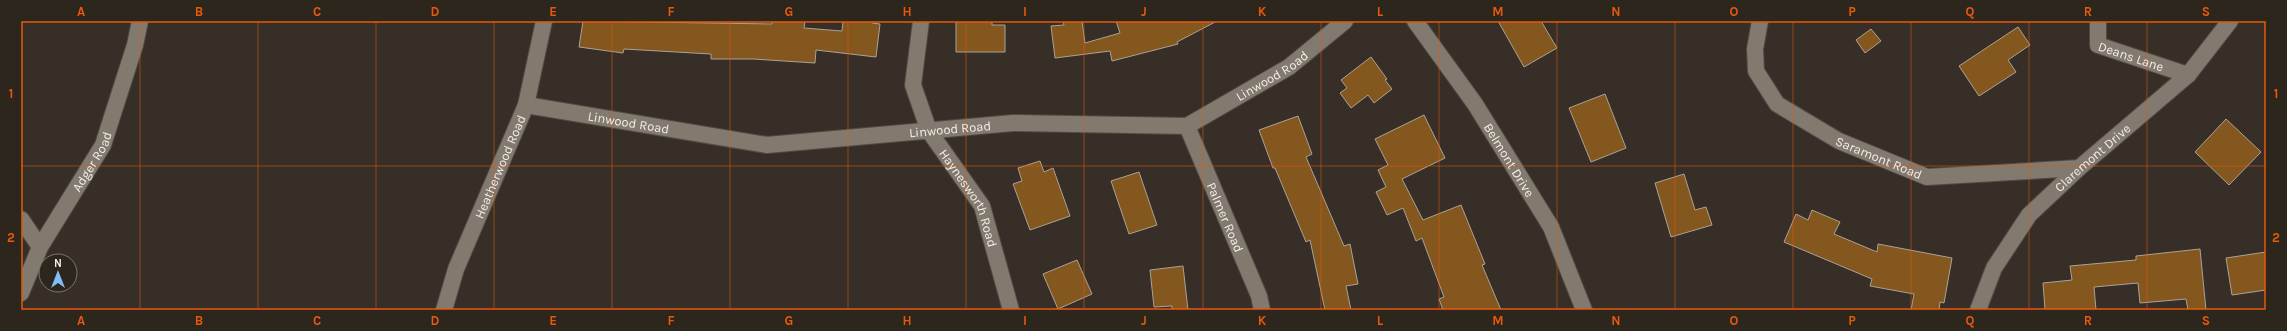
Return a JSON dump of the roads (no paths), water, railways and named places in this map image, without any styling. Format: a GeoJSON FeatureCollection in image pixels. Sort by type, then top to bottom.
{"type":"FeatureCollection","features":[{"type":"Feature","properties":{"kind":"street","name":"Adger Road"},"geometry":{"type":"LineString","coordinates":[[21,293],[40,247],[103,145],[135,45],[140,21]]}},
{"type":"Feature","properties":{"kind":"street","name":"Heatherwood Road"},"geometry":{"type":"LineString","coordinates":[[444,310],[456,269],[526,105],[544,21]]}},
{"type":"Feature","properties":{"kind":"street","name":"Haynesworth Road"},"geometry":{"type":"LineString","coordinates":[[921,21],[913,85],[929,131],[982,206],[1011,310]]}},
{"type":"Feature","properties":{"kind":"street","name":"Linwood Road"},"geometry":{"type":"LineString","coordinates":[[526,105],[767,145],[1014,123],[1188,126],[1289,67],[1345,21]]}},
{"type":"Feature","properties":{"kind":"street","name":"Belmont Drive"},"geometry":{"type":"LineString","coordinates":[[1415,21],[1475,104],[1551,227],[1584,310]]}},
{"type":"Feature","properties":{"kind":"street","name":"Saramont Road"},"geometry":{"type":"LineString","coordinates":[[1760,21],[1755,49],[1756,71],[1777,104],[1839,140],[1927,177],[2079,168]]}},
{"type":"Feature","properties":{"kind":"street","name":"Deans Lane"},"geometry":{"type":"LineString","coordinates":[[2098,21],[2098,45],[2188,75]]}},
{"type":"Feature","properties":{"kind":"street","name":"Claremont Drive"},"geometry":{"type":"LineString","coordinates":[[1978,310],[1994,268],[2029,215],[2079,168],[2188,75],[2230,21]]}},
{"type":"Feature","properties":{"kind":"street","name":"Palmer Road"},"geometry":{"type":"LineString","coordinates":[[1188,126],[1259,296],[1262,310]]}},
{"type":"Feature","properties":{"kind":"street"},"geometry":{"type":"LineString","coordinates":[[21,219],[40,247]]}}]}
